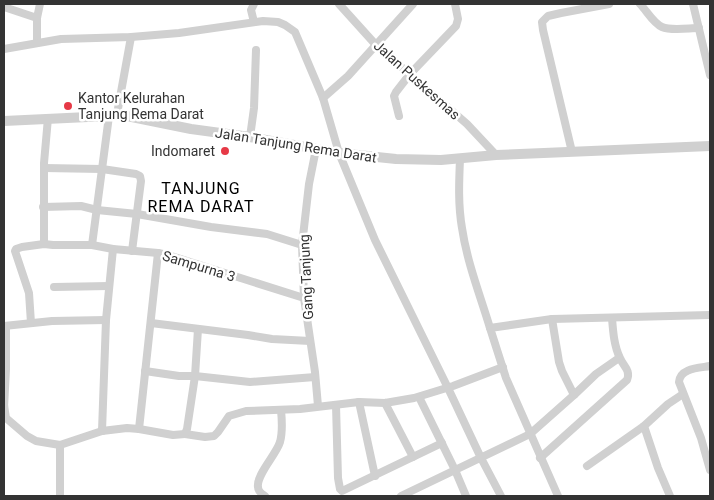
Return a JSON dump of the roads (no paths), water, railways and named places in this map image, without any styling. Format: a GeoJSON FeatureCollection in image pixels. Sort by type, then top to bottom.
{"type":"FeatureCollection","features":[{"type":"Feature","properties":{"kind":"street"},"geometry":{"type":"LineString","coordinates":[[37,43],[37,18],[40,4]]}},
{"type":"Feature","properties":{"kind":"street"},"geometry":{"type":"LineString","coordinates":[[254,4],[251,10],[254,22]]}},
{"type":"Feature","properties":{"kind":"street"},"geometry":{"type":"LineString","coordinates":[[323,98],[348,76],[413,4]]}},
{"type":"Feature","properties":{"kind":"street"},"geometry":{"type":"LineString","coordinates":[[399,116],[394,96],[410,74],[456,26],[458,19],[455,4]]}},
{"type":"Feature","properties":{"kind":"street"},"geometry":{"type":"LineString","coordinates":[[572,152],[542,22],[548,16],[609,4]]}},
{"type":"Feature","properties":{"kind":"street"},"geometry":{"type":"LineString","coordinates":[[640,4],[662,27],[672,29],[699,28]]}},
{"type":"Feature","properties":{"kind":"street"},"geometry":{"type":"LineString","coordinates":[[693,4],[710,75]]}},
{"type":"Feature","properties":{"kind":"street","name":"Jalan Puskesmas"},"geometry":{"type":"LineString","coordinates":[[342,5],[376,45],[467,124],[496,155]]}},
{"type":"Feature","properties":{"kind":"street"},"geometry":{"type":"LineString","coordinates":[[4,7],[37,18]]}},
{"type":"Feature","properties":{"kind":"street"},"geometry":{"type":"LineString","coordinates":[[4,49],[61,39],[131,37],[179,33],[263,21],[285,24],[295,32],[323,98],[339,153],[375,240],[501,496]]}},
{"type":"Feature","properties":{"kind":"street"},"geometry":{"type":"LineString","coordinates":[[92,245],[102,169],[131,37]]}},
{"type":"Feature","properties":{"kind":"street"},"geometry":{"type":"LineString","coordinates":[[250,137],[254,108],[256,50]]}},
{"type":"Feature","properties":{"kind":"street","name":"Jalan Tanjung Rema Darat"},"geometry":{"type":"LineString","coordinates":[[4,121],[113,115],[339,153],[419,160],[710,146]]}},
{"type":"Feature","properties":{"kind":"street"},"geometry":{"type":"LineString","coordinates":[[44,244],[44,168],[48,118]]}},
{"type":"Feature","properties":{"kind":"street","name":"Gang Tanjung"},"geometry":{"type":"LineString","coordinates":[[316,149],[309,184],[302,244],[304,298],[318,406]]}},
{"type":"Feature","properties":{"kind":"street"},"geometry":{"type":"LineString","coordinates":[[460,159],[459,198],[462,229],[468,259],[503,367],[540,458],[558,496]]}},
{"type":"Feature","properties":{"kind":"street"},"geometry":{"type":"LineString","coordinates":[[44,168],[102,169],[140,176],[141,181],[132,251]]}},
{"type":"Feature","properties":{"kind":"street"},"geometry":{"type":"LineString","coordinates":[[43,207],[81,206],[97,210],[137,214],[211,227],[267,234],[302,244]]}},
{"type":"Feature","properties":{"kind":"street","name":"Sampurna 3"},"geometry":{"type":"LineString","coordinates":[[31,323],[29,293],[15,251],[22,247],[44,244],[92,245],[168,255],[304,298]]}},
{"type":"Feature","properties":{"kind":"street"},"geometry":{"type":"LineString","coordinates":[[102,431],[108,286],[113,248]]}},
{"type":"Feature","properties":{"kind":"street"},"geometry":{"type":"LineString","coordinates":[[139,429],[158,253]]}},
{"type":"Feature","properties":{"kind":"street"},"geometry":{"type":"LineString","coordinates":[[54,287],[108,286]]}},
{"type":"Feature","properties":{"kind":"street"},"geometry":{"type":"LineString","coordinates":[[490,328],[552,319],[710,315]]}},
{"type":"Feature","properties":{"kind":"street"},"geometry":{"type":"LineString","coordinates":[[540,458],[629,377],[628,371],[619,358],[612,318]]}},
{"type":"Feature","properties":{"kind":"street"},"geometry":{"type":"LineString","coordinates":[[552,319],[559,362],[574,395]]}},
{"type":"Feature","properties":{"kind":"street"},"geometry":{"type":"LineString","coordinates":[[106,320],[52,321],[5,326],[4,406],[6,418],[27,436],[36,441],[60,445],[102,431],[127,428],[172,435],[185,434],[210,437],[218,432],[229,416],[246,411],[281,410],[359,402],[385,403],[448,388],[503,367]]}},
{"type":"Feature","properties":{"kind":"street"},"geometry":{"type":"LineString","coordinates":[[151,323],[272,339],[310,341]]}},
{"type":"Feature","properties":{"kind":"street"},"geometry":{"type":"LineString","coordinates":[[185,434],[195,376],[198,329]]}},
{"type":"Feature","properties":{"kind":"street"},"geometry":{"type":"LineString","coordinates":[[401,496],[530,434],[596,374],[619,358]]}},
{"type":"Feature","properties":{"kind":"street"},"geometry":{"type":"LineString","coordinates":[[710,366],[692,369],[682,374],[679,378],[683,394],[701,438],[710,470]]}},
{"type":"Feature","properties":{"kind":"street"},"geometry":{"type":"LineString","coordinates":[[145,371],[250,382],[315,376]]}},
{"type":"Feature","properties":{"kind":"street"},"geometry":{"type":"LineString","coordinates":[[587,466],[644,426],[668,404],[683,394]]}},
{"type":"Feature","properties":{"kind":"street"},"geometry":{"type":"LineString","coordinates":[[419,396],[466,496]]}},
{"type":"Feature","properties":{"kind":"street"},"geometry":{"type":"LineString","coordinates":[[359,402],[375,476]]}},
{"type":"Feature","properties":{"kind":"street"},"geometry":{"type":"LineString","coordinates":[[385,403],[413,457]]}},
{"type":"Feature","properties":{"kind":"street"},"geometry":{"type":"LineString","coordinates":[[336,405],[340,488],[342,491],[442,443]]}},
{"type":"Feature","properties":{"kind":"street"},"geometry":{"type":"LineString","coordinates":[[265,496],[257,486],[260,477],[280,442],[282,428],[281,410]]}},
{"type":"Feature","properties":{"kind":"street"},"geometry":{"type":"LineString","coordinates":[[644,426],[670,496]]}},
{"type":"Feature","properties":{"kind":"street"},"geometry":{"type":"LineString","coordinates":[[60,445],[60,496]]}},
{"type":"Feature","properties":{"kind":"place","name":"Kantor Kelurahan Tanjung Rema Darat"},"geometry":{"type":"Point","coordinates":[68,106]}},
{"type":"Feature","properties":{"kind":"place","name":"Indomaret"},"geometry":{"type":"Point","coordinates":[225,151]}},
{"type":"Feature","properties":{"kind":"district","name":"TANJUNG REMA DARAT"},"geometry":{"type":"Point","coordinates":[201,197]}}]}
